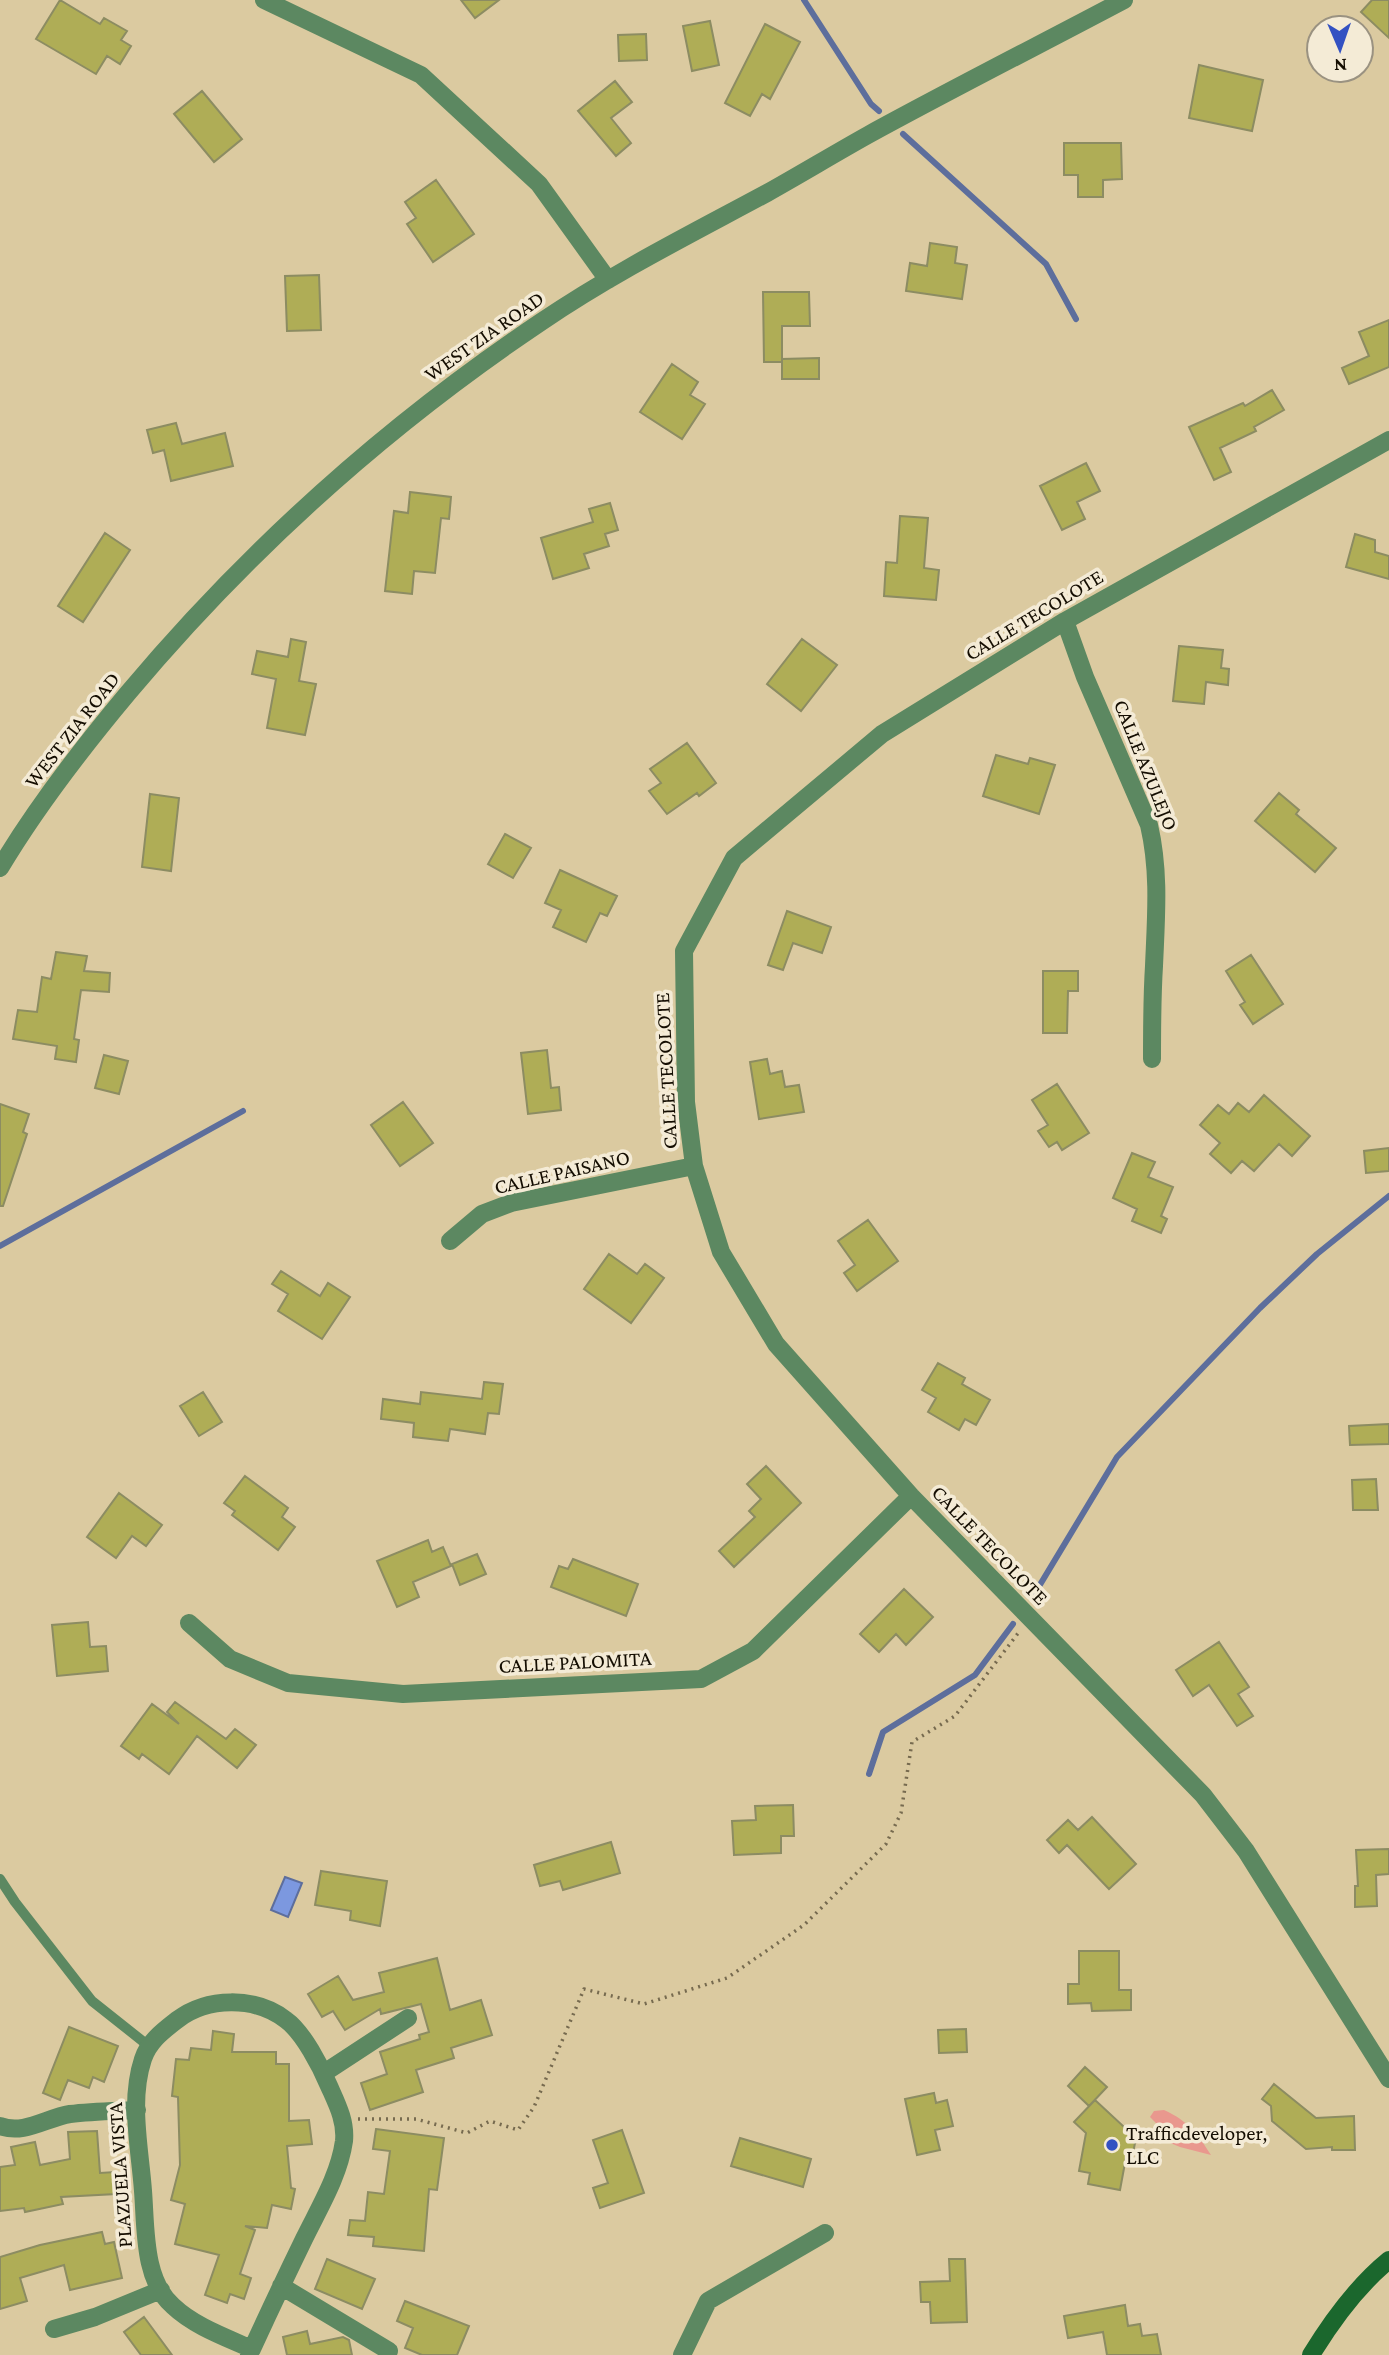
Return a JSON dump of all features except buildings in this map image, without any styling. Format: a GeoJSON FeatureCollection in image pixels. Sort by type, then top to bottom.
{"type":"FeatureCollection","features":[{"type":"Feature","properties":{"kind":"street"},"geometry":{"type":"LineString","coordinates":[[264,0],[421,75],[539,184],[608,280]]}},
{"type":"Feature","properties":{"kind":"street","name":"WEST ZIA ROAD"},"geometry":{"type":"LineString","coordinates":[[2,860],[64,773],[161,654],[230,579],[359,457],[430,402],[543,320],[608,280],[867,136],[1124,0]]}},
{"type":"Feature","properties":{"kind":"street","name":"CALLE TECOLOTE"},"geometry":{"type":"LineString","coordinates":[[1389,440],[1065,621],[882,734],[734,858],[684,951],[686,1102],[694,1166],[721,1252],[776,1344],[911,1496],[1203,1795],[1246,1851],[1389,2079]]}},
{"type":"Feature","properties":{"kind":"street","name":"CALLE AZULEJO"},"geometry":{"type":"LineString","coordinates":[[1065,621],[1085,677],[1149,825],[1155,850],[1157,878],[1152,1059]]}},
{"type":"Feature","properties":{"kind":"street","name":"CALLE PAISANO"},"geometry":{"type":"LineString","coordinates":[[450,1241],[482,1214],[511,1203],[694,1166]]}},
{"type":"Feature","properties":{"kind":"street","name":"CALLE PALOMITA"},"geometry":{"type":"LineString","coordinates":[[189,1623],[230,1659],[288,1683],[403,1694],[701,1679],[753,1651],[911,1496]]}},
{"type":"Feature","properties":{"kind":"street","name":"PLAZUELA VISTA"},"geometry":{"type":"LineString","coordinates":[[230,2002],[268,2010],[288,2021],[324,2073],[342,2119],[344,2143],[334,2178],[250,2352],[185,2316],[166,2300],[154,2278],[148,2245],[136,2092],[144,2057],[166,2029],[188,2012],[203,2005],[230,2002]]}},
{"type":"Feature","properties":{"kind":"street"},"geometry":{"type":"LineString","coordinates":[[324,2073],[408,2018]]}},
{"type":"Feature","properties":{"kind":"street"},"geometry":{"type":"LineString","coordinates":[[0,2126],[15,2130],[25,2129],[69,2114],[137,2110]]}},
{"type":"Feature","properties":{"kind":"street"},"geometry":{"type":"LineString","coordinates":[[682,2355],[708,2301],[825,2233]]}},
{"type":"Feature","properties":{"kind":"street"},"geometry":{"type":"LineString","coordinates":[[1311,2355],[1338,2313],[1370,2275],[1389,2260]]}},
{"type":"Feature","properties":{"kind":"street"},"geometry":{"type":"LineString","coordinates":[[281,2286],[389,2351]]}},
{"type":"Feature","properties":{"kind":"street"},"geometry":{"type":"LineString","coordinates":[[54,2329],[96,2317],[161,2290]]}},
{"type":"Feature","properties":{"kind":"lane"},"geometry":{"type":"LineString","coordinates":[[0,1879],[92,2001],[150,2047]]}},
{"type":"Feature","properties":{"kind":"path"},"geometry":{"type":"LineString","coordinates":[[342,2119],[416,2119],[467,2133],[490,2121],[518,2130],[534,2107],[584,1990],[644,2004],[727,1978],[804,1925],[886,1844],[901,1813],[912,1742],[955,1716],[1030,1618]]}},
{"type":"Feature","properties":{"kind":"shaded area"},"geometry":{"type":"Polygon","coordinates":[[[1164,2110],[1191,2128],[1211,2155],[1163,2140],[1157,2124],[1150,2117],[1154,2111],[1164,2110]]]}},
{"type":"Feature","properties":{"kind":"water"},"geometry":{"type":"Polygon","coordinates":[[[285,1877],[302,1883],[288,1917],[271,1910],[285,1877]]]}},
{"type":"Feature","properties":{"kind":"waterway"},"geometry":{"type":"LineString","coordinates":[[804,0],[871,104],[879,111]]}},
{"type":"Feature","properties":{"kind":"waterway"},"geometry":{"type":"LineString","coordinates":[[903,134],[1046,264],[1076,319]]}},
{"type":"Feature","properties":{"kind":"waterway"},"geometry":{"type":"LineString","coordinates":[[0,1246],[243,1111]]}},
{"type":"Feature","properties":{"kind":"waterway"},"geometry":{"type":"LineString","coordinates":[[1032,1598],[1117,1457],[1260,1308],[1317,1254],[1389,1196]]}},
{"type":"Feature","properties":{"kind":"waterway"},"geometry":{"type":"LineString","coordinates":[[869,1774],[883,1732],[975,1675],[1013,1624]]}},
{"type":"Feature","properties":{"kind":"place","name":"Trafficdeveloper, LLC"},"geometry":{"type":"Point","coordinates":[1112,2145]}}]}
